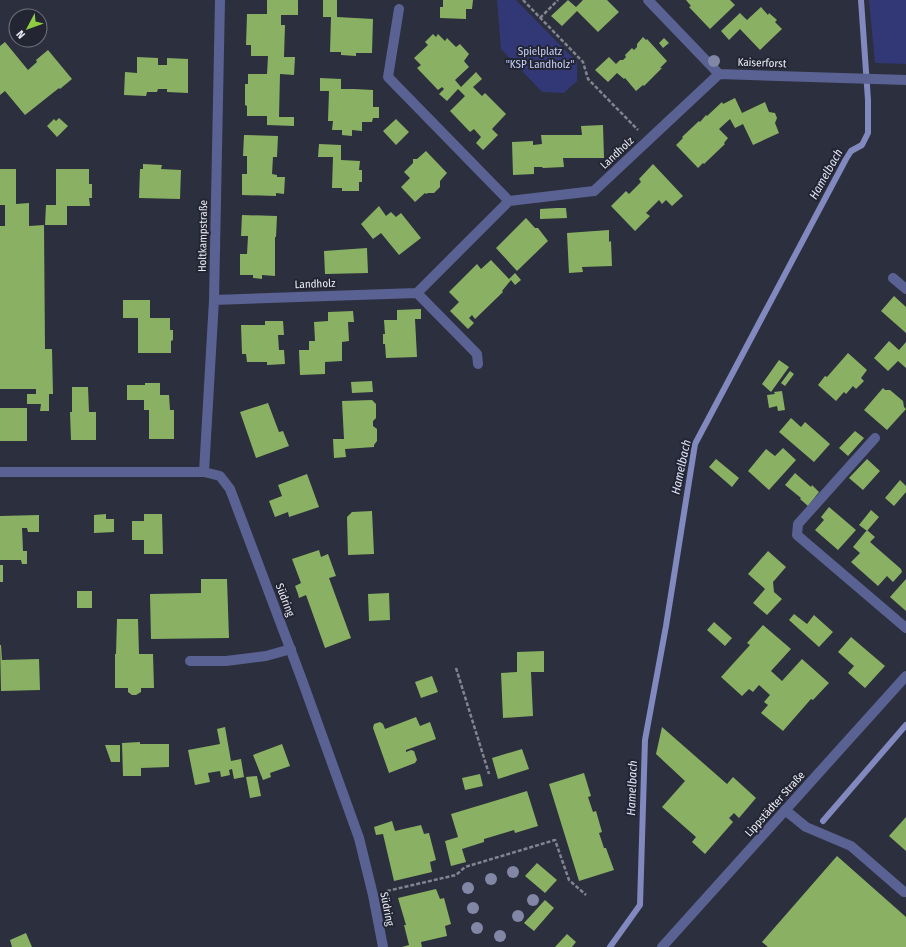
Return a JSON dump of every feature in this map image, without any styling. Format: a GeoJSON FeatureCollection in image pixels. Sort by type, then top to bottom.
{"type":"FeatureCollection","features":[{"type":"Feature","properties":{"kind":"street","name":"Holtkampstraße"},"geometry":{"type":"LineString","coordinates":[[204,472],[214,300],[220,0]]}},
{"type":"Feature","properties":{"kind":"street"},"geometry":{"type":"LineString","coordinates":[[648,0],[718,74]]}},
{"type":"Feature","properties":{"kind":"street"},"geometry":{"type":"LineString","coordinates":[[400,10],[388,77],[509,201],[417,293],[477,354],[478,364]]}},
{"type":"Feature","properties":{"kind":"street","name":"Landholz"},"geometry":{"type":"LineString","coordinates":[[509,201],[594,191],[718,74]]}},
{"type":"Feature","properties":{"kind":"street","name":"Kaiserforst"},"geometry":{"type":"LineString","coordinates":[[718,74],[906,80]]}},
{"type":"Feature","properties":{"kind":"street"},"geometry":{"type":"LineString","coordinates":[[893,278],[906,289]]}},
{"type":"Feature","properties":{"kind":"street","name":"Landholz"},"geometry":{"type":"LineString","coordinates":[[214,300],[417,293]]}},
{"type":"Feature","properties":{"kind":"street"},"geometry":{"type":"LineString","coordinates":[[875,438],[798,524],[797,535],[906,628]]}},
{"type":"Feature","properties":{"kind":"street","name":"Südring"},"geometry":{"type":"LineString","coordinates":[[0,472],[204,472],[220,476],[230,489],[360,838],[383,947]]}},
{"type":"Feature","properties":{"kind":"street"},"geometry":{"type":"LineString","coordinates":[[190,661],[226,661],[266,656],[291,650]]}},
{"type":"Feature","properties":{"kind":"street","name":"Lippstädter Straße"},"geometry":{"type":"LineString","coordinates":[[662,947],[906,676]]}},
{"type":"Feature","properties":{"kind":"street"},"geometry":{"type":"LineString","coordinates":[[785,810],[806,827],[851,846],[904,892],[906,892]]}},
{"type":"Feature","properties":{"kind":"path"},"geometry":{"type":"LineString","coordinates":[[523,0],[583,62],[588,79],[648,141]]}},
{"type":"Feature","properties":{"kind":"path"},"geometry":{"type":"LineString","coordinates":[[540,18],[558,0]]}},
{"type":"Feature","properties":{"kind":"path"},"geometry":{"type":"LineString","coordinates":[[456,668],[490,774]]}},
{"type":"Feature","properties":{"kind":"path"},"geometry":{"type":"LineString","coordinates":[[373,895],[456,875],[465,867],[555,840],[569,880],[586,895]]}},
{"type":"Feature","properties":{"kind":"green space","name":"Spielplatz \"KSP Landholz\""},"geometry":{"type":"Polygon","coordinates":[[[497,0],[516,0],[577,62],[577,81],[564,93],[542,92],[501,49],[497,0]]]}},
{"type":"Feature","properties":{"kind":"green space"},"geometry":{"type":"Polygon","coordinates":[[[869,0],[906,0],[906,64],[875,63],[869,0]]]}},
{"type":"Feature","properties":{"kind":"building"},"geometry":{"type":"Polygon","coordinates":[[[267,0],[298,0],[298,15],[281,15],[281,25],[285,25],[284,57],[295,57],[294,75],[280,74],[279,117],[294,117],[294,126],[267,125],[267,116],[247,116],[247,106],[245,105],[245,84],[248,84],[248,74],[267,74],[268,56],[251,56],[251,45],[246,45],[247,14],[267,14],[267,0]]]}},
{"type":"Feature","properties":{"kind":"building"},"geometry":{"type":"Polygon","coordinates":[[[323,0],[337,0],[337,17],[373,19],[372,53],[356,53],[356,56],[341,55],[341,52],[330,52],[331,17],[323,17],[323,0]]]}},
{"type":"Feature","properties":{"kind":"building"},"geometry":{"type":"Polygon","coordinates":[[[443,0],[473,0],[472,9],[466,9],[466,19],[440,18],[440,7],[443,7],[443,0]]]}},
{"type":"Feature","properties":{"kind":"building"},"geometry":{"type":"Polygon","coordinates":[[[568,0],[576,7],[583,0],[607,0],[619,12],[598,32],[577,11],[562,26],[551,16],[568,0]]]}},
{"type":"Feature","properties":{"kind":"building"},"geometry":{"type":"Polygon","coordinates":[[[686,0],[730,0],[735,5],[710,29],[689,7],[691,6],[686,0]]]}},
{"type":"Feature","properties":{"kind":"building"},"geometry":{"type":"Polygon","coordinates":[[[761,7],[768,15],[769,13],[777,20],[775,22],[782,29],[760,50],[740,29],[729,40],[721,31],[740,13],[747,20],[761,7]]]}},
{"type":"Feature","properties":{"kind":"building"},"geometry":{"type":"Polygon","coordinates":[[[433,34],[436,37],[438,34],[445,41],[447,38],[456,47],[460,44],[469,54],[464,61],[469,67],[455,80],[461,87],[476,72],[482,79],[473,87],[482,96],[485,93],[506,114],[492,129],[498,135],[483,150],[476,143],[481,137],[474,129],[470,132],[450,111],[465,96],[458,89],[447,101],[439,94],[444,89],[442,87],[438,90],[417,68],[421,65],[414,58],[428,45],[425,42],[433,34]]]}},
{"type":"Feature","properties":{"kind":"building"},"geometry":{"type":"Polygon","coordinates":[[[643,37],[646,40],[647,39],[667,61],[644,86],[643,85],[636,91],[625,78],[624,79],[617,73],[608,82],[595,70],[609,57],[616,64],[620,60],[623,60],[626,57],[625,55],[632,48],[634,50],[637,47],[637,44],[643,37]]]}},
{"type":"Feature","properties":{"kind":"building"},"geometry":{"type":"Polygon","coordinates":[[[664,38],[669,43],[663,48],[659,43],[664,38]]]}},
{"type":"Feature","properties":{"kind":"building"},"geometry":{"type":"Polygon","coordinates":[[[5,42],[8,48],[10,48],[28,70],[37,62],[36,60],[48,50],[72,79],[25,115],[5,91],[0,95],[0,46],[5,42]]]}},
{"type":"Feature","properties":{"kind":"building"},"geometry":{"type":"Polygon","coordinates":[[[137,57],[158,58],[158,65],[167,65],[167,58],[188,59],[188,93],[167,92],[167,89],[158,89],[157,92],[147,92],[146,96],[124,95],[125,72],[137,73],[137,57]]]}},
{"type":"Feature","properties":{"kind":"building"},"geometry":{"type":"Polygon","coordinates":[[[320,78],[341,79],[341,89],[373,90],[373,107],[379,107],[379,118],[373,118],[372,122],[362,122],[362,131],[352,130],[352,136],[342,135],[342,130],[332,130],[333,121],[328,121],[329,91],[320,91],[320,78]]]}},
{"type":"Feature","properties":{"kind":"building"},"geometry":{"type":"Polygon","coordinates":[[[735,98],[742,113],[765,102],[769,112],[775,113],[777,118],[775,123],[779,133],[753,145],[743,124],[735,128],[730,119],[719,129],[728,138],[724,143],[725,144],[698,168],[676,145],[683,138],[682,137],[699,121],[700,122],[722,102],[723,104],[735,98]]]}},
{"type":"Feature","properties":{"kind":"building"},"geometry":{"type":"Polygon","coordinates":[[[59,118],[68,126],[57,137],[47,126],[54,119],[56,121],[59,118]]]}},
{"type":"Feature","properties":{"kind":"building"},"geometry":{"type":"Polygon","coordinates":[[[396,119],[409,132],[396,145],[383,131],[396,119]]]}},
{"type":"Feature","properties":{"kind":"building"},"geometry":{"type":"Polygon","coordinates":[[[603,125],[604,158],[563,158],[564,167],[534,167],[534,174],[513,175],[512,142],[533,141],[533,145],[542,144],[541,135],[582,135],[581,126],[603,125]]]}},
{"type":"Feature","properties":{"kind":"building"},"geometry":{"type":"Polygon","coordinates":[[[244,135],[278,136],[277,157],[273,157],[272,174],[277,175],[277,177],[285,177],[284,194],[276,193],[276,196],[242,195],[242,174],[247,174],[247,156],[243,156],[244,135]]]}},
{"type":"Feature","properties":{"kind":"building"},"geometry":{"type":"Polygon","coordinates":[[[319,144],[341,145],[341,160],[360,161],[359,170],[362,170],[362,182],[359,182],[359,191],[342,191],[342,188],[332,188],[333,157],[318,157],[319,144]]]}},
{"type":"Feature","properties":{"kind":"building"},"geometry":{"type":"Polygon","coordinates":[[[426,151],[447,173],[440,181],[440,187],[434,193],[425,193],[415,202],[401,187],[410,178],[404,172],[413,163],[413,159],[417,159],[426,151]]]}},
{"type":"Feature","properties":{"kind":"building"},"geometry":{"type":"Polygon","coordinates":[[[143,164],[162,165],[161,169],[181,170],[180,199],[139,198],[140,169],[143,169],[143,164]]]}},
{"type":"Feature","properties":{"kind":"building"},"geometry":{"type":"Polygon","coordinates":[[[653,164],[683,196],[672,206],[666,200],[662,204],[659,200],[646,213],[650,216],[635,231],[611,206],[626,191],[629,194],[641,182],[639,179],[653,164]]]}},
{"type":"Feature","properties":{"kind":"building"},"geometry":{"type":"Polygon","coordinates":[[[0,169],[16,169],[16,204],[29,203],[29,226],[44,225],[45,349],[52,349],[53,394],[49,394],[49,411],[40,411],[41,404],[27,404],[27,394],[36,394],[36,389],[0,389],[0,226],[5,226],[5,205],[0,205],[0,169]]]}},
{"type":"Feature","properties":{"kind":"building"},"geometry":{"type":"Polygon","coordinates":[[[56,169],[89,169],[89,184],[92,184],[92,198],[89,198],[90,206],[67,206],[67,225],[45,225],[46,205],[56,205],[56,169]]]}},
{"type":"Feature","properties":{"kind":"building"},"geometry":{"type":"Polygon","coordinates":[[[379,206],[386,216],[391,212],[396,217],[401,213],[421,238],[399,255],[381,233],[373,239],[361,224],[379,206]]]}},
{"type":"Feature","properties":{"kind":"building"},"geometry":{"type":"Polygon","coordinates":[[[566,208],[567,218],[540,219],[540,209],[566,208]]]}},
{"type":"Feature","properties":{"kind":"building"},"geometry":{"type":"Polygon","coordinates":[[[242,215],[277,216],[275,237],[275,276],[262,275],[262,279],[253,278],[253,275],[240,275],[240,254],[247,254],[248,236],[241,236],[242,215]]]}},
{"type":"Feature","properties":{"kind":"building"},"geometry":{"type":"Polygon","coordinates":[[[526,218],[535,228],[538,228],[548,241],[517,271],[496,248],[526,218]]]}},
{"type":"Feature","properties":{"kind":"building"},"geometry":{"type":"Polygon","coordinates":[[[609,230],[612,266],[582,267],[583,272],[569,273],[567,233],[609,230]]]}},
{"type":"Feature","properties":{"kind":"building"},"geometry":{"type":"Polygon","coordinates":[[[367,248],[368,273],[325,274],[324,251],[367,248]]]}},
{"type":"Feature","properties":{"kind":"building"},"geometry":{"type":"Polygon","coordinates":[[[491,260],[509,279],[515,273],[521,280],[515,285],[511,280],[502,291],[503,292],[475,319],[472,315],[469,318],[474,323],[468,329],[450,311],[459,302],[449,292],[477,264],[481,269],[491,260]]]}},
{"type":"Feature","properties":{"kind":"building"},"geometry":{"type":"Polygon","coordinates":[[[894,296],[906,307],[906,333],[881,311],[894,296]]]}},
{"type":"Feature","properties":{"kind":"building"},"geometry":{"type":"Polygon","coordinates":[[[123,300],[150,300],[150,318],[170,318],[170,330],[173,330],[171,353],[138,353],[138,318],[123,318],[123,300]]]}},
{"type":"Feature","properties":{"kind":"building"},"geometry":{"type":"Polygon","coordinates":[[[421,309],[421,319],[415,319],[417,357],[386,358],[385,344],[383,344],[383,334],[385,334],[384,320],[397,320],[397,310],[421,309]]]}},
{"type":"Feature","properties":{"kind":"building"},"geometry":{"type":"Polygon","coordinates":[[[353,311],[354,322],[348,322],[349,341],[342,342],[342,361],[325,362],[325,374],[300,375],[299,350],[309,350],[309,341],[315,341],[314,322],[328,321],[328,312],[353,311]]]}},
{"type":"Feature","properties":{"kind":"building"},"geometry":{"type":"Polygon","coordinates":[[[265,321],[283,321],[284,335],[278,335],[279,350],[284,350],[285,364],[267,365],[267,362],[247,362],[246,354],[242,354],[241,325],[265,325],[265,321]]]}},
{"type":"Feature","properties":{"kind":"building"},"geometry":{"type":"Polygon","coordinates":[[[889,341],[899,350],[906,342],[906,368],[898,361],[888,371],[874,358],[889,341]]]}},
{"type":"Feature","properties":{"kind":"building"},"geometry":{"type":"Polygon","coordinates":[[[848,353],[867,370],[861,378],[864,381],[856,389],[853,386],[846,394],[844,392],[836,401],[818,385],[848,353]]]}},
{"type":"Feature","properties":{"kind":"building"},"geometry":{"type":"Polygon","coordinates":[[[779,360],[789,367],[771,392],[762,384],[779,360]]]}},
{"type":"Feature","properties":{"kind":"building"},"geometry":{"type":"Polygon","coordinates":[[[790,371],[794,374],[785,386],[781,383],[790,371]]]}},
{"type":"Feature","properties":{"kind":"building"},"geometry":{"type":"Polygon","coordinates":[[[372,381],[373,392],[352,393],[351,382],[372,381]]]}},
{"type":"Feature","properties":{"kind":"building"},"geometry":{"type":"Polygon","coordinates":[[[145,383],[160,383],[160,395],[169,395],[170,410],[174,410],[174,439],[149,439],[149,410],[144,410],[144,400],[127,400],[127,385],[145,385],[145,383]]]}},
{"type":"Feature","properties":{"kind":"building"},"geometry":{"type":"Polygon","coordinates":[[[72,387],[88,387],[89,412],[96,412],[96,440],[71,440],[70,412],[72,412],[72,387]]]}},
{"type":"Feature","properties":{"kind":"building"},"geometry":{"type":"Polygon","coordinates":[[[883,388],[885,390],[890,390],[903,401],[906,409],[887,430],[864,410],[883,388]]]}},
{"type":"Feature","properties":{"kind":"building"},"geometry":{"type":"Polygon","coordinates":[[[782,391],[785,410],[778,411],[777,406],[769,408],[767,395],[782,391]]]}},
{"type":"Feature","properties":{"kind":"building"},"geometry":{"type":"Polygon","coordinates":[[[372,400],[376,404],[376,418],[373,421],[373,426],[377,429],[377,441],[374,447],[345,449],[346,457],[334,458],[333,439],[344,439],[342,401],[372,400]]]}},
{"type":"Feature","properties":{"kind":"building"},"geometry":{"type":"Polygon","coordinates":[[[268,403],[279,432],[283,431],[289,446],[256,458],[240,412],[268,403]]]}},
{"type":"Feature","properties":{"kind":"building"},"geometry":{"type":"Polygon","coordinates":[[[0,408],[27,408],[27,441],[0,441],[0,408]]]}},
{"type":"Feature","properties":{"kind":"building"},"geometry":{"type":"Polygon","coordinates":[[[791,418],[801,427],[805,422],[830,444],[814,462],[779,432],[791,418]]]}},
{"type":"Feature","properties":{"kind":"building"},"geometry":{"type":"Polygon","coordinates":[[[855,431],[864,438],[848,456],[839,448],[855,431]]]}},
{"type":"Feature","properties":{"kind":"building"},"geometry":{"type":"Polygon","coordinates":[[[783,448],[796,460],[769,490],[748,471],[766,449],[775,456],[783,448]]]}},
{"type":"Feature","properties":{"kind":"building"},"geometry":{"type":"Polygon","coordinates":[[[716,459],[739,478],[732,487],[709,467],[716,459]]]}},
{"type":"Feature","properties":{"kind":"building"},"geometry":{"type":"Polygon","coordinates":[[[867,459],[880,471],[863,490],[849,478],[867,459]]]}},
{"type":"Feature","properties":{"kind":"building"},"geometry":{"type":"Polygon","coordinates":[[[795,473],[819,492],[808,506],[785,485],[795,473]]]}},
{"type":"Feature","properties":{"kind":"building"},"geometry":{"type":"Polygon","coordinates":[[[307,474],[319,507],[289,517],[288,512],[275,517],[269,501],[282,496],[278,485],[307,474]]]}},
{"type":"Feature","properties":{"kind":"building"},"geometry":{"type":"Polygon","coordinates":[[[900,480],[906,486],[906,492],[894,506],[885,498],[900,480]]]}},
{"type":"Feature","properties":{"kind":"building"},"geometry":{"type":"Polygon","coordinates":[[[829,507],[856,530],[838,550],[815,530],[824,520],[821,517],[829,507]]]}},
{"type":"Feature","properties":{"kind":"building"},"geometry":{"type":"Polygon","coordinates":[[[871,510],[879,517],[867,531],[859,525],[871,510]]]}},
{"type":"Feature","properties":{"kind":"building"},"geometry":{"type":"Polygon","coordinates":[[[372,511],[374,554],[348,555],[347,517],[352,512],[372,511]]]}},
{"type":"Feature","properties":{"kind":"building"},"geometry":{"type":"Polygon","coordinates":[[[106,514],[106,519],[114,519],[114,532],[94,533],[94,515],[106,514]]]}},
{"type":"Feature","properties":{"kind":"building"},"geometry":{"type":"Polygon","coordinates":[[[144,514],[162,514],[163,554],[144,554],[144,540],[132,540],[132,521],[144,521],[144,514]]]}},
{"type":"Feature","properties":{"kind":"building"},"geometry":{"type":"Polygon","coordinates":[[[39,515],[39,532],[28,532],[27,528],[22,528],[23,551],[27,551],[27,564],[22,564],[21,560],[0,560],[0,516],[39,515]]]}},
{"type":"Feature","properties":{"kind":"building"},"geometry":{"type":"Polygon","coordinates":[[[867,530],[875,537],[870,542],[901,569],[902,572],[893,582],[887,576],[878,586],[851,562],[860,553],[853,547],[867,530]]]}},
{"type":"Feature","properties":{"kind":"building"},"geometry":{"type":"Polygon","coordinates":[[[319,550],[321,557],[328,554],[336,576],[329,578],[351,638],[325,648],[306,595],[299,598],[295,586],[301,583],[292,559],[319,550]]]}},
{"type":"Feature","properties":{"kind":"building"},"geometry":{"type":"Polygon","coordinates":[[[768,551],[786,567],[773,582],[774,592],[782,599],[767,615],[753,603],[765,589],[748,574],[768,551]]]}},
{"type":"Feature","properties":{"kind":"building"},"geometry":{"type":"Polygon","coordinates":[[[0,565],[3,565],[3,582],[0,582],[0,565]]]}},
{"type":"Feature","properties":{"kind":"building"},"geometry":{"type":"Polygon","coordinates":[[[201,579],[227,579],[229,638],[151,639],[150,594],[201,593],[201,579]]]}},
{"type":"Feature","properties":{"kind":"building"},"geometry":{"type":"Polygon","coordinates":[[[906,579],[906,611],[890,597],[906,579]]]}},
{"type":"Feature","properties":{"kind":"building"},"geometry":{"type":"Polygon","coordinates":[[[77,591],[92,591],[92,608],[77,608],[77,591]]]}},
{"type":"Feature","properties":{"kind":"building"},"geometry":{"type":"Polygon","coordinates":[[[389,593],[390,620],[369,621],[368,594],[389,593]]]}},
{"type":"Feature","properties":{"kind":"building"},"geometry":{"type":"Polygon","coordinates":[[[794,614],[807,624],[814,615],[833,632],[819,647],[789,620],[794,614]]]}},
{"type":"Feature","properties":{"kind":"building"},"geometry":{"type":"Polygon","coordinates":[[[117,619],[138,619],[139,654],[153,654],[154,688],[141,688],[141,692],[136,695],[132,695],[128,692],[128,688],[115,688],[117,619]]]}},
{"type":"Feature","properties":{"kind":"building"},"geometry":{"type":"Polygon","coordinates":[[[714,622],[732,638],[725,646],[707,630],[714,622]]]}},
{"type":"Feature","properties":{"kind":"building"},"geometry":{"type":"Polygon","coordinates":[[[763,625],[791,649],[771,671],[782,681],[802,659],[829,683],[813,700],[811,699],[783,731],[761,713],[768,705],[764,702],[770,695],[759,685],[753,692],[749,689],[742,696],[721,677],[750,645],[747,643],[763,625]]]}},
{"type":"Feature","properties":{"kind":"building"},"geometry":{"type":"Polygon","coordinates":[[[851,637],[885,666],[865,688],[848,673],[854,666],[838,652],[851,637]]]}},
{"type":"Feature","properties":{"kind":"building"},"geometry":{"type":"Polygon","coordinates":[[[0,645],[2,660],[39,659],[40,690],[1,691],[0,645]]]}},
{"type":"Feature","properties":{"kind":"building"},"geometry":{"type":"Polygon","coordinates":[[[544,651],[544,672],[531,672],[533,716],[503,718],[501,673],[517,672],[517,652],[544,651]]]}},
{"type":"Feature","properties":{"kind":"building"},"geometry":{"type":"Polygon","coordinates":[[[432,676],[438,692],[421,698],[415,682],[432,676]]]}},
{"type":"Feature","properties":{"kind":"building"},"geometry":{"type":"Polygon","coordinates":[[[416,717],[420,726],[430,722],[436,739],[406,750],[406,752],[411,750],[414,751],[417,760],[415,763],[389,773],[373,728],[374,724],[380,722],[383,724],[385,729],[416,717]]]}},
{"type":"Feature","properties":{"kind":"building"},"geometry":{"type":"Polygon","coordinates":[[[225,727],[231,761],[241,759],[244,777],[234,779],[232,769],[229,770],[230,775],[221,777],[220,771],[208,773],[210,782],[195,785],[188,750],[220,744],[217,729],[225,727]]]}},
{"type":"Feature","properties":{"kind":"building"},"geometry":{"type":"Polygon","coordinates":[[[662,727],[727,784],[733,777],[756,798],[739,818],[734,813],[729,818],[733,822],[705,854],[692,842],[696,837],[662,807],[685,781],[656,754],[662,727]]]}},
{"type":"Feature","properties":{"kind":"building"},"geometry":{"type":"Polygon","coordinates":[[[140,742],[140,744],[169,744],[169,767],[141,768],[141,776],[123,776],[122,743],[140,742]]]}},
{"type":"Feature","properties":{"kind":"building"},"geometry":{"type":"Polygon","coordinates":[[[282,744],[290,766],[270,773],[271,777],[263,780],[253,755],[282,744]]]}},
{"type":"Feature","properties":{"kind":"building"},"geometry":{"type":"Polygon","coordinates":[[[105,745],[120,745],[120,762],[111,762],[105,745]]]}},
{"type":"Feature","properties":{"kind":"building"},"geometry":{"type":"Polygon","coordinates":[[[522,749],[529,769],[498,779],[492,758],[522,749]]]}},
{"type":"Feature","properties":{"kind":"building"},"geometry":{"type":"Polygon","coordinates":[[[584,773],[591,796],[588,797],[593,812],[596,811],[602,832],[599,833],[614,870],[579,881],[549,784],[584,773]]]}},
{"type":"Feature","properties":{"kind":"building"},"geometry":{"type":"Polygon","coordinates":[[[480,774],[483,786],[465,790],[462,778],[480,774]]]}},
{"type":"Feature","properties":{"kind":"building"},"geometry":{"type":"Polygon","coordinates":[[[257,776],[261,796],[250,798],[246,777],[257,776]]]}},
{"type":"Feature","properties":{"kind":"building"},"geometry":{"type":"Polygon","coordinates":[[[527,791],[538,826],[515,833],[514,830],[484,839],[484,842],[462,849],[466,862],[451,866],[445,841],[458,837],[451,814],[527,791]]]}},
{"type":"Feature","properties":{"kind":"building"},"geometry":{"type":"Polygon","coordinates":[[[906,817],[906,851],[889,836],[906,817]]]}},
{"type":"Feature","properties":{"kind":"building"},"geometry":{"type":"Polygon","coordinates":[[[392,821],[395,831],[421,825],[424,834],[429,833],[436,860],[430,862],[432,872],[394,881],[383,834],[376,835],[374,827],[392,821]]]}},
{"type":"Feature","properties":{"kind":"building"},"geometry":{"type":"Polygon","coordinates":[[[837,856],[906,917],[906,947],[768,947],[762,942],[837,856]]]}},
{"type":"Feature","properties":{"kind":"building"},"geometry":{"type":"Polygon","coordinates":[[[537,863],[557,880],[545,893],[525,876],[537,863]]]}},
{"type":"Feature","properties":{"kind":"building"},"geometry":{"type":"Polygon","coordinates":[[[436,889],[440,899],[444,898],[451,924],[445,926],[447,936],[421,942],[422,947],[402,947],[409,945],[404,925],[406,925],[398,898],[436,889]]]}},
{"type":"Feature","properties":{"kind":"building"},"geometry":{"type":"Polygon","coordinates":[[[545,900],[554,908],[534,931],[524,923],[545,900]]]}},
{"type":"Feature","properties":{"kind":"building"},"geometry":{"type":"Polygon","coordinates":[[[26,933],[32,947],[12,947],[10,940],[26,933]]]}},
{"type":"Feature","properties":{"kind":"building"},"geometry":{"type":"Polygon","coordinates":[[[567,934],[576,942],[572,947],[555,947],[567,934]]]}},
{"type":"Feature","properties":{"kind":"waterway","name":"Hamelbach"},"geometry":{"type":"LineString","coordinates":[[610,947],[640,905],[645,740],[666,626],[695,444],[846,159],[851,151],[862,145],[868,133],[868,100],[861,0]]}},
{"type":"Feature","properties":{"kind":"waterway"},"geometry":{"type":"LineString","coordinates":[[823,821],[906,725]]}}]}
